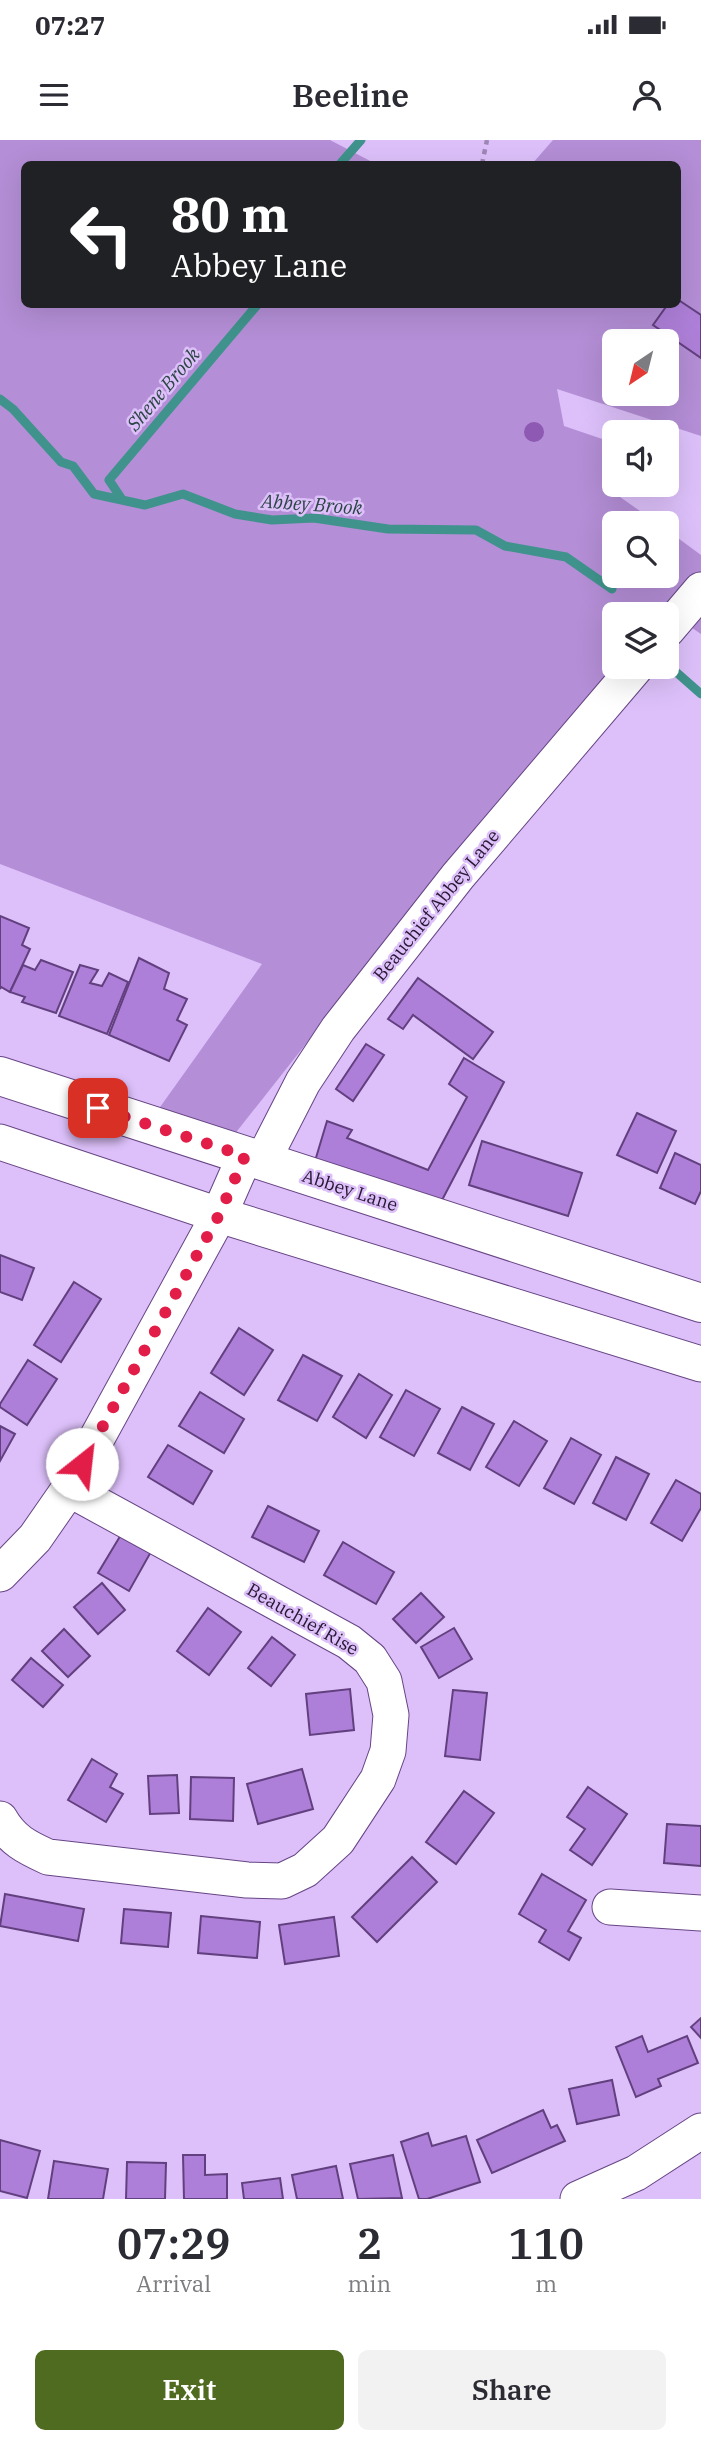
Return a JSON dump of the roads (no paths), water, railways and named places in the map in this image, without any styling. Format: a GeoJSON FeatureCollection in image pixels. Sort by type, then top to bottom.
{"type":"FeatureCollection","features":[{"type":"Feature","properties":{"kind":"main road","name":"Abbey Lane"},"geometry":{"type":"LineString","coordinates":[[0,1076],[701,1303]]}},
{"type":"Feature","properties":{"kind":"street"},"geometry":{"type":"LineString","coordinates":[[679,616],[701,590]]}},
{"type":"Feature","properties":{"kind":"street","name":"Beauchief Abbey Lane"},"geometry":{"type":"LineString","coordinates":[[0,1574],[35,1538],[69,1489],[219,1215],[338,1028],[458,876],[626,679]]}},
{"type":"Feature","properties":{"kind":"street"},"geometry":{"type":"LineString","coordinates":[[0,1142],[219,1215],[701,1364]]}},
{"type":"Feature","properties":{"kind":"street","name":"Beauchief Rise"},"geometry":{"type":"LineString","coordinates":[[0,1819],[9,1834],[30,1849],[48,1857],[247,1880],[282,1881],[305,1870],[338,1840],[377,1779],[388,1751],[391,1715],[384,1681],[370,1658],[349,1642],[69,1489]]}},
{"type":"Feature","properties":{"kind":"street"},"geometry":{"type":"LineString","coordinates":[[610,1907],[701,1913]]}},
{"type":"Feature","properties":{"kind":"street"},"geometry":{"type":"LineString","coordinates":[[578,2199],[636,2173],[701,2131]]}},
{"type":"Feature","properties":{"kind":"waterway","name":"Shene Brook"},"geometry":{"type":"LineString","coordinates":[[343,161],[361,140]]}},
{"type":"Feature","properties":{"kind":"waterway","name":"Shene Brook"},"geometry":{"type":"LineString","coordinates":[[121,498],[109,480],[255,308]]}},
{"type":"Feature","properties":{"kind":"waterway","name":"Abbey Brook"},"geometry":{"type":"LineString","coordinates":[[0,399],[13,409],[61,462],[73,466],[94,494],[145,505],[183,494],[235,514],[272,520],[314,518],[388,529],[476,530],[505,546],[566,557],[612,589]]}},
{"type":"Feature","properties":{"kind":"waterway","name":"Abbey Brook"},"geometry":{"type":"LineString","coordinates":[[679,675],[701,694]]}}]}
